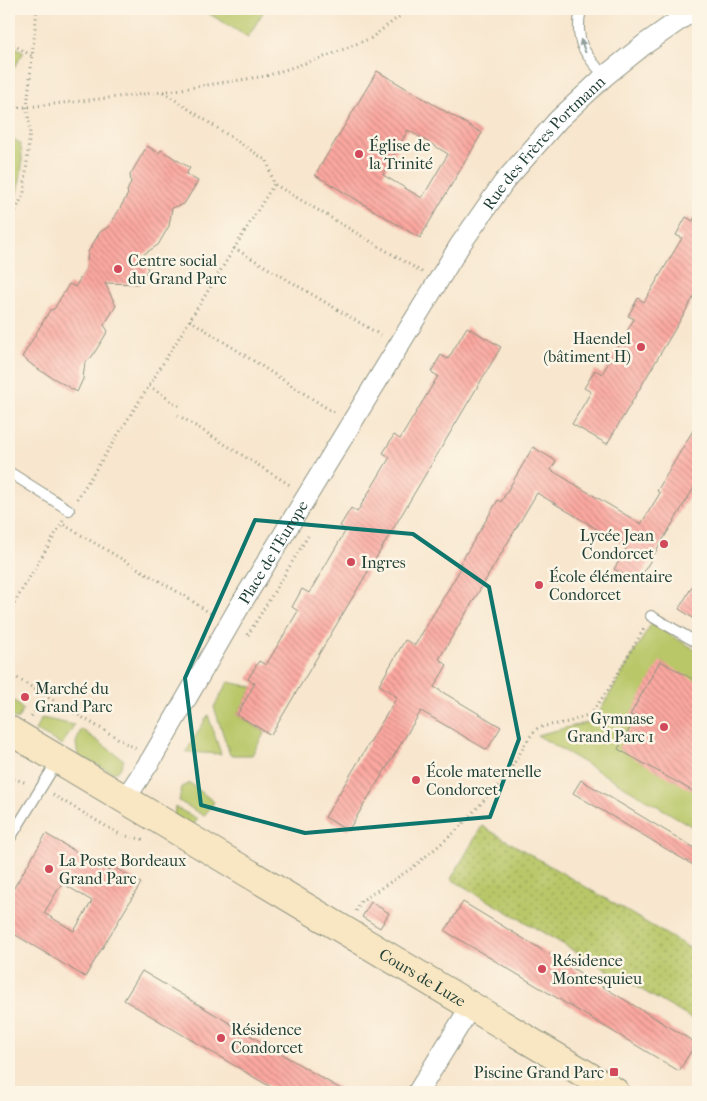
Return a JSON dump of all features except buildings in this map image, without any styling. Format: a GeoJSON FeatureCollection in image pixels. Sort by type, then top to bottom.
{"type":"FeatureCollection","features":[{"type":"Feature","properties":{"kind":"street","name":"Rue des Frères Portmann"},"geometry":{"type":"LineString","coordinates":[[423,306],[460,245],[504,182],[558,120],[605,76],[645,44],[695,9]]}},
{"type":"Feature","properties":{"kind":"street","name":"Place de l'Europe"},"geometry":{"type":"LineString","coordinates":[[124,799],[152,758],[238,608],[423,306]]}},
{"type":"Feature","properties":{"kind":"street"},"geometry":{"type":"LineString","coordinates":[[19,726],[58,760],[124,799]]}},
{"type":"Feature","properties":{"kind":"street","name":"Cours de Luze"},"geometry":{"type":"LineString","coordinates":[[124,799],[615,1092]]}},
{"type":"Feature","properties":{"kind":"street"},"geometry":{"type":"LineString","coordinates":[[418,1092],[471,1006]]}},
{"type":"Feature","properties":{"kind":"lane"},"geometry":{"type":"LineString","coordinates":[[581,9],[578,24],[583,48],[592,62],[605,76]]}},
{"type":"Feature","properties":{"kind":"lane"},"geometry":{"type":"LineString","coordinates":[[9,472],[69,510]]}},
{"type":"Feature","properties":{"kind":"lane"},"geometry":{"type":"LineString","coordinates":[[652,616],[698,643]]}},
{"type":"Feature","properties":{"kind":"lane"},"geometry":{"type":"LineString","coordinates":[[9,840],[58,760]]}},
{"type":"Feature","properties":{"kind":"path"},"geometry":{"type":"LineString","coordinates":[[9,224],[24,193],[30,130],[27,107],[37,9]]}},
{"type":"Feature","properties":{"kind":"path"},"geometry":{"type":"LineString","coordinates":[[9,108],[162,92],[266,76],[327,56],[370,38],[409,9]]}},
{"type":"Feature","properties":{"kind":"path"},"geometry":{"type":"LineString","coordinates":[[9,42],[32,56]]}},
{"type":"Feature","properties":{"kind":"path"},"geometry":{"type":"LineString","coordinates":[[162,92],[267,161],[274,184],[438,281]]}},
{"type":"Feature","properties":{"kind":"path"},"geometry":{"type":"LineString","coordinates":[[9,612],[69,510],[149,386],[274,184]]}},
{"type":"Feature","properties":{"kind":"path"},"geometry":{"type":"LineString","coordinates":[[234,248],[384,338]]}},
{"type":"Feature","properties":{"kind":"path"},"geometry":{"type":"LineString","coordinates":[[190,320],[338,415]]}},
{"type":"Feature","properties":{"kind":"path"},"geometry":{"type":"LineString","coordinates":[[149,386],[182,408]]}},
{"type":"Feature","properties":{"kind":"path"},"geometry":{"type":"LineString","coordinates":[[178,415],[295,488]]}},
{"type":"Feature","properties":{"kind":"path"},"geometry":{"type":"LineString","coordinates":[[62,524],[183,595],[214,615],[216,621]]}},
{"type":"Feature","properties":{"kind":"path"},"geometry":{"type":"LineString","coordinates":[[353,916],[361,901],[412,868],[454,832],[510,770],[536,729],[569,722],[590,714],[609,689],[652,616]]}},
{"type":"Feature","properties":{"kind":"path"},"geometry":{"type":"LineString","coordinates":[[9,673],[141,752]]}},
{"type":"Feature","properties":{"kind":"path"},"geometry":{"type":"LineString","coordinates":[[19,726],[44,695]]}},
{"type":"Feature","properties":{"kind":"path"},"geometry":{"type":"LineString","coordinates":[[9,777],[34,785]]}},
{"type":"Feature","properties":{"kind":"path"},"geometry":{"type":"LineString","coordinates":[[49,793],[121,835],[150,841]]}},
{"type":"Feature","properties":{"kind":"highlighted area"},"geometry":{"type":"Polygon","coordinates":[[[255,520],[413,534],[489,587],[519,739],[490,817],[305,833],[201,805],[185,678],[255,520]]]}},
{"type":"Feature","properties":{"kind":"green space"},"geometry":{"type":"Polygon","coordinates":[[[201,9],[265,9],[248,37],[201,9]]]}},
{"type":"Feature","properties":{"kind":"green space"},"geometry":{"type":"Polygon","coordinates":[[[9,43],[24,52],[9,75],[9,43]]]}},
{"type":"Feature","properties":{"kind":"green space"},"geometry":{"type":"Polygon","coordinates":[[[9,137],[20,143],[22,170],[9,214],[9,137]]]}},
{"type":"Feature","properties":{"kind":"green space"},"geometry":{"type":"Polygon","coordinates":[[[651,624],[698,651],[698,830],[537,735],[594,721],[651,624]]]}},
{"type":"Feature","properties":{"kind":"green space"},"geometry":{"type":"Polygon","coordinates":[[[228,682],[253,687],[237,715],[265,732],[252,755],[230,755],[214,707],[228,682]]]}},
{"type":"Feature","properties":{"kind":"green space"},"geometry":{"type":"Polygon","coordinates":[[[9,695],[23,710],[17,720],[9,714],[9,695]]]}},
{"type":"Feature","properties":{"kind":"green space"},"geometry":{"type":"Polygon","coordinates":[[[208,715],[221,754],[186,752],[208,715]]]}},
{"type":"Feature","properties":{"kind":"green space"},"geometry":{"type":"Polygon","coordinates":[[[42,718],[74,725],[62,745],[35,730],[42,718]]]}},
{"type":"Feature","properties":{"kind":"green space"},"geometry":{"type":"Polygon","coordinates":[[[81,729],[124,760],[120,769],[114,773],[78,756],[76,743],[81,729]]]}},
{"type":"Feature","properties":{"kind":"green space"},"geometry":{"type":"Polygon","coordinates":[[[190,783],[214,802],[204,816],[179,801],[182,787],[190,783]]]}},
{"type":"Feature","properties":{"kind":"green space"},"geometry":{"type":"Polygon","coordinates":[[[175,807],[198,819],[192,827],[174,815],[175,807]]]}},
{"type":"Feature","properties":{"kind":"green space"},"geometry":{"type":"Polygon","coordinates":[[[482,826],[698,953],[697,1022],[451,879],[482,826]]]}},
{"type":"Feature","properties":{"kind":"place","name":"Église de la Trinité"},"geometry":{"type":"Point","coordinates":[359,154]}},
{"type":"Feature","properties":{"kind":"place","name":"Centre social du Grand Parc"},"geometry":{"type":"Point","coordinates":[118,269]}},
{"type":"Feature","properties":{"kind":"place","name":"Haendel (bâtiment H)"},"geometry":{"type":"Point","coordinates":[641,347]}},
{"type":"Feature","properties":{"kind":"place","name":"Lycée Jean Condorcet"},"geometry":{"type":"Point","coordinates":[664,544]}},
{"type":"Feature","properties":{"kind":"place","name":"Ingres"},"geometry":{"type":"Point","coordinates":[351,562]}},
{"type":"Feature","properties":{"kind":"place","name":"École élémentaire Condorcet"},"geometry":{"type":"Point","coordinates":[539,585]}},
{"type":"Feature","properties":{"kind":"place","name":"Marché du Grand Parc"},"geometry":{"type":"Point","coordinates":[25,697]}},
{"type":"Feature","properties":{"kind":"place","name":"Gymnase Grand Parc 1"},"geometry":{"type":"Point","coordinates":[664,727]}},
{"type":"Feature","properties":{"kind":"place","name":"École maternelle Condorcet"},"geometry":{"type":"Point","coordinates":[416,780]}},
{"type":"Feature","properties":{"kind":"place","name":"La Poste Bordeaux Grand Parc"},"geometry":{"type":"Point","coordinates":[49,869]}},
{"type":"Feature","properties":{"kind":"place","name":"Résidence Montesquieu"},"geometry":{"type":"Point","coordinates":[542,969]}},
{"type":"Feature","properties":{"kind":"place","name":"Résidence Condorcet"},"geometry":{"type":"Point","coordinates":[221,1038]}},
{"type":"Feature","properties":{"kind":"place","name":"Piscine Grand Parc"},"geometry":{"type":"Point","coordinates":[614,1072]}}]}
